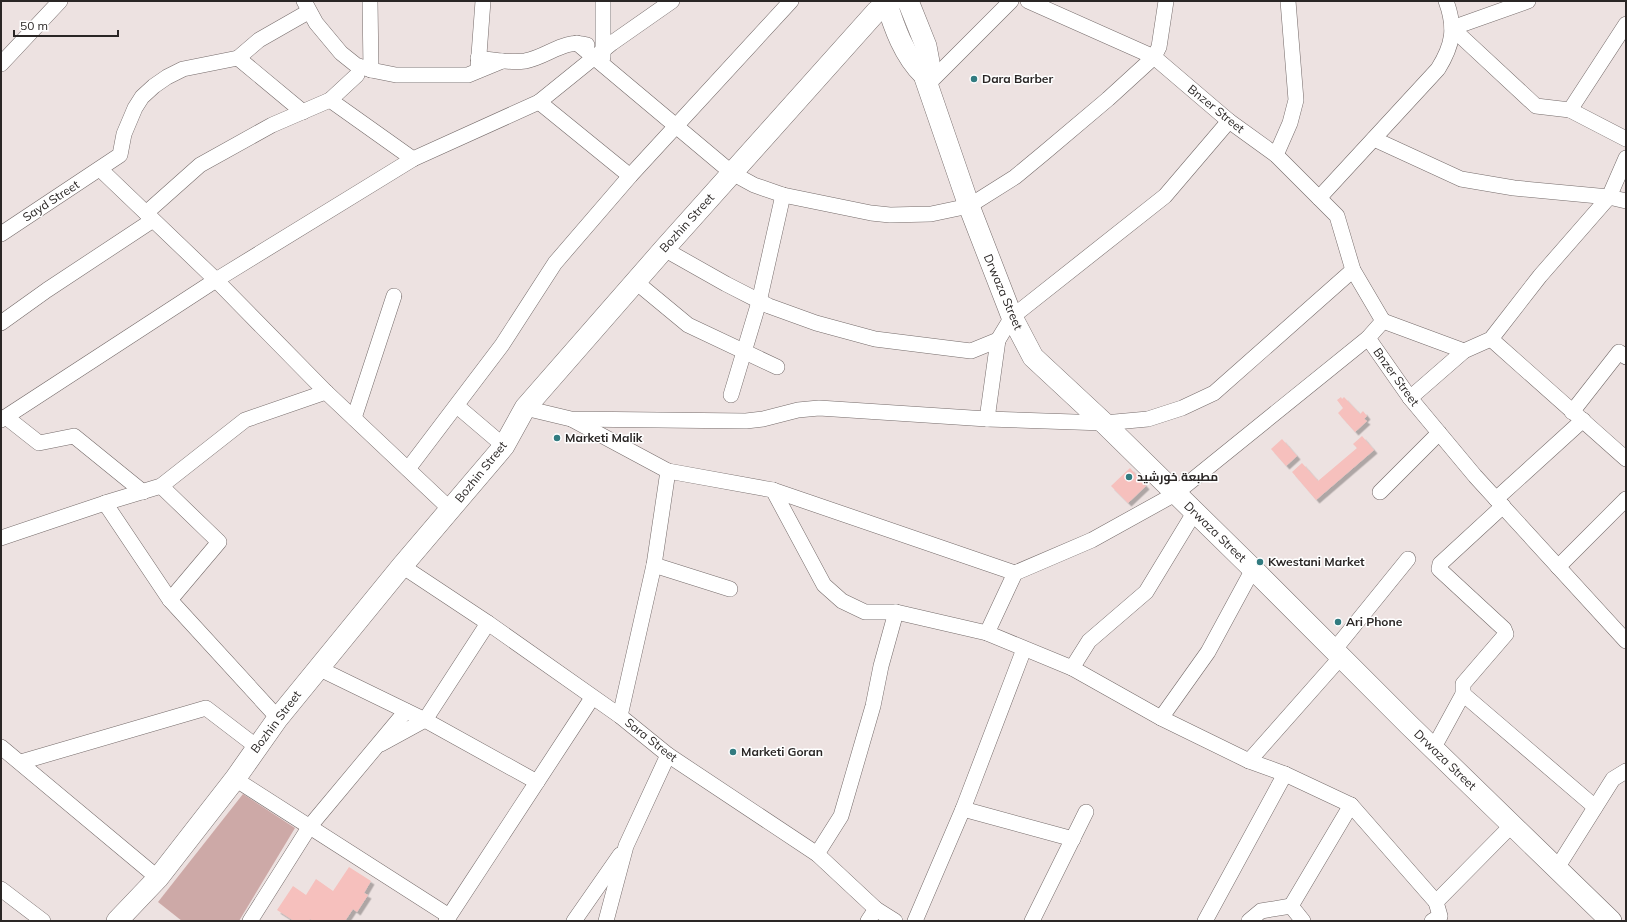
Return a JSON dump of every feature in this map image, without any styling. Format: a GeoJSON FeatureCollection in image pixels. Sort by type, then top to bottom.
{"type":"FeatureCollection","features":[{"type":"Feature","properties":{"kind":"street"},"geometry":{"type":"LineString","coordinates":[[1,323],[149,216],[200,165],[272,125],[303,112],[335,104],[363,71],[370,48],[370,1]]}},
{"type":"Feature","properties":{"kind":"street"},"geometry":{"type":"LineString","coordinates":[[478,65],[483,1]]}},
{"type":"Feature","properties":{"kind":"street"},"geometry":{"type":"LineString","coordinates":[[601,57],[603,1]]}},
{"type":"Feature","properties":{"kind":"street"},"geometry":{"type":"LineString","coordinates":[[143,492],[74,436],[39,443],[4,419],[216,280],[413,159],[539,102],[601,57],[672,1]]}},
{"type":"Feature","properties":{"kind":"street"},"geometry":{"type":"LineString","coordinates":[[408,469],[502,345],[555,264],[630,176],[791,1]]}},
{"type":"Feature","properties":{"kind":"street"},"geometry":{"type":"LineString","coordinates":[[908,1],[926,46],[929,62],[926,80]]}},
{"type":"Feature","properties":{"kind":"street"},"geometry":{"type":"LineString","coordinates":[[926,80],[1011,1]]}},
{"type":"Feature","properties":{"kind":"street","name":"Bnzer Street"},"geometry":{"type":"LineString","coordinates":[[1028,1],[1154,57],[1229,121],[1276,155],[1337,216],[1353,270],[1383,321],[1368,338],[1410,398],[1439,433],[1499,502],[1626,641]]}},
{"type":"Feature","properties":{"kind":"street"},"geometry":{"type":"LineString","coordinates":[[303,112],[238,58],[258,40],[306,6],[333,44],[341,53],[363,71],[396,75],[468,75],[478,65],[502,61],[532,59],[565,44],[577,43],[601,57],[676,126],[732,173],[754,185],[783,195],[871,213],[890,215],[931,214],[969,206],[1015,176],[1108,99],[1154,57],[1159,47],[1166,1]]}},
{"type":"Feature","properties":{"kind":"street"},"geometry":{"type":"LineString","coordinates":[[1276,155],[1290,123],[1296,100],[1288,1]]}},
{"type":"Feature","properties":{"kind":"street"},"geometry":{"type":"LineString","coordinates":[[1318,198],[1438,69],[1450,48],[1452,28],[1446,1]]}},
{"type":"Feature","properties":{"kind":"street"},"geometry":{"type":"LineString","coordinates":[[1452,28],[1528,1]]}},
{"type":"Feature","properties":{"kind":"street"},"geometry":{"type":"LineString","coordinates":[[1,64],[58,2]]}},
{"type":"Feature","properties":{"kind":"street","name":"Drwaza Street"},"geometry":{"type":"LineString","coordinates":[[889,2],[897,32],[908,56],[926,80],[969,206],[1012,317],[1033,357],[1104,423],[1434,749],[1611,921]]}},
{"type":"Feature","properties":{"kind":"street","name":"Bozhin Street"},"geometry":{"type":"LineString","coordinates":[[125,919],[235,779],[278,718],[318,668],[504,446],[525,408],[664,249],[876,12],[889,2]]}},
{"type":"Feature","properties":{"kind":"street"},"geometry":{"type":"LineString","coordinates":[[1570,110],[1626,24]]}},
{"type":"Feature","properties":{"kind":"street"},"geometry":{"type":"LineString","coordinates":[[1452,28],[1536,106],[1570,110],[1626,139]]}},
{"type":"Feature","properties":{"kind":"street","name":"Sayd Street"},"geometry":{"type":"LineString","coordinates":[[1,234],[120,155],[124,134],[135,108],[142,97],[154,86],[183,69],[238,58]]}},
{"type":"Feature","properties":{"kind":"street"},"geometry":{"type":"LineString","coordinates":[[539,102],[630,176]]}},
{"type":"Feature","properties":{"kind":"street"},"geometry":{"type":"LineString","coordinates":[[335,104],[413,159]]}},
{"type":"Feature","properties":{"kind":"street"},"geometry":{"type":"LineString","coordinates":[[987,419],[998,340],[1012,317],[1165,196],[1229,121]]}},
{"type":"Feature","properties":{"kind":"street"},"geometry":{"type":"LineString","coordinates":[[1374,139],[1461,179],[1514,188],[1626,200]]}},
{"type":"Feature","properties":{"kind":"street"},"geometry":{"type":"LineString","coordinates":[[1410,398],[1464,351],[1491,339],[1540,276],[1609,197],[1626,158]]}},
{"type":"Feature","properties":{"kind":"street"},"geometry":{"type":"LineString","coordinates":[[100,169],[216,280],[326,392],[450,509]]}},
{"type":"Feature","properties":{"kind":"street"},"geometry":{"type":"LineString","coordinates":[[730,395],[759,302],[783,195]]}},
{"type":"Feature","properties":{"kind":"street"},"geometry":{"type":"LineString","coordinates":[[664,249],[759,302],[816,323],[874,338],[971,351],[998,340]]}},
{"type":"Feature","properties":{"kind":"street"},"geometry":{"type":"LineString","coordinates":[[525,408],[571,419],[753,421],[798,410],[819,408],[987,419],[1104,423],[1148,419],[1182,408],[1214,393],[1353,270]]}},
{"type":"Feature","properties":{"kind":"street"},"geometry":{"type":"LineString","coordinates":[[636,282],[688,325],[777,367]]}},
{"type":"Feature","properties":{"kind":"street"},"geometry":{"type":"LineString","coordinates":[[354,418],[394,296]]}},
{"type":"Feature","properties":{"kind":"street"},"geometry":{"type":"LineString","coordinates":[[1383,321],[1464,351]]}},
{"type":"Feature","properties":{"kind":"street"},"geometry":{"type":"LineString","coordinates":[[987,633],[1015,573],[1092,540],[1176,494],[1368,338]]}},
{"type":"Feature","properties":{"kind":"street"},"geometry":{"type":"LineString","coordinates":[[1491,339],[1626,459]]}},
{"type":"Feature","properties":{"kind":"street"},"geometry":{"type":"LineString","coordinates":[[1434,749],[1463,694],[1463,684],[1506,634],[1504,628],[1439,569],[1440,564],[1577,416],[1624,350]]}},
{"type":"Feature","properties":{"kind":"street"},"geometry":{"type":"LineString","coordinates":[[1,538],[161,486],[245,420],[326,392]]}},
{"type":"Feature","properties":{"kind":"street"},"geometry":{"type":"LineString","coordinates":[[457,406],[504,446]]}},
{"type":"Feature","properties":{"kind":"street"},"geometry":{"type":"LineString","coordinates":[[571,419],[668,472],[773,490],[1015,573]]}},
{"type":"Feature","properties":{"kind":"street"},"geometry":{"type":"LineString","coordinates":[[1380,492],[1439,433]]}},
{"type":"Feature","properties":{"kind":"street"},"geometry":{"type":"LineString","coordinates":[[620,716],[654,565],[668,472]]}},
{"type":"Feature","properties":{"kind":"street"},"geometry":{"type":"LineString","coordinates":[[161,486],[219,542],[170,600]]}},
{"type":"Feature","properties":{"kind":"street"},"geometry":{"type":"LineString","coordinates":[[773,490],[824,584],[842,601],[865,612],[896,612],[987,633],[1072,668],[1161,718],[1249,761],[1285,774],[1351,805],[1438,915],[1512,825]]}},
{"type":"Feature","properties":{"kind":"street"},"geometry":{"type":"LineString","coordinates":[[1558,567],[1626,499]]}},
{"type":"Feature","properties":{"kind":"street"},"geometry":{"type":"LineString","coordinates":[[105,503],[170,600],[278,718]]}},
{"type":"Feature","properties":{"kind":"street"},"geometry":{"type":"LineString","coordinates":[[1072,668],[1089,641],[1146,592],[1194,513]]}},
{"type":"Feature","properties":{"kind":"street"},"geometry":{"type":"LineString","coordinates":[[1249,761],[1338,653],[1408,559]]}},
{"type":"Feature","properties":{"kind":"street"},"geometry":{"type":"LineString","coordinates":[[654,565],[730,589]]}},
{"type":"Feature","properties":{"kind":"street","name":"Sara Street"},"geometry":{"type":"LineString","coordinates":[[402,566],[488,623],[592,698],[620,716],[668,755],[817,854],[872,915],[895,921]]}},
{"type":"Feature","properties":{"kind":"street"},"geometry":{"type":"LineString","coordinates":[[1161,718],[1208,652],[1253,569]]}},
{"type":"Feature","properties":{"kind":"street"},"geometry":{"type":"LineString","coordinates":[[817,854],[841,816],[874,706],[881,666],[896,612]]}},
{"type":"Feature","properties":{"kind":"street"},"geometry":{"type":"LineString","coordinates":[[375,747],[425,720],[488,623]]}},
{"type":"Feature","properties":{"kind":"street"},"geometry":{"type":"LineString","coordinates":[[915,921],[963,809],[1024,649]]}},
{"type":"Feature","properties":{"kind":"street"},"geometry":{"type":"LineString","coordinates":[[318,668],[425,720],[537,782]]}},
{"type":"Feature","properties":{"kind":"street"},"geometry":{"type":"LineString","coordinates":[[1463,694],[1595,807]]}},
{"type":"Feature","properties":{"kind":"street"},"geometry":{"type":"LineString","coordinates":[[235,779],[310,826],[447,919],[592,698]]}},
{"type":"Feature","properties":{"kind":"street"},"geometry":{"type":"LineString","coordinates":[[21,762],[206,708],[257,747]]}},
{"type":"Feature","properties":{"kind":"street"},"geometry":{"type":"LineString","coordinates":[[256,919],[310,826],[406,711]]}},
{"type":"Feature","properties":{"kind":"street"},"geometry":{"type":"LineString","coordinates":[[1,747],[21,762],[158,878]]}},
{"type":"Feature","properties":{"kind":"street"},"geometry":{"type":"LineString","coordinates":[[606,921],[626,846],[668,755]]}},
{"type":"Feature","properties":{"kind":"street"},"geometry":{"type":"LineString","coordinates":[[1558,868],[1613,779],[1626,771]]}},
{"type":"Feature","properties":{"kind":"street"},"geometry":{"type":"LineString","coordinates":[[1211,919],[1285,774]]}},
{"type":"Feature","properties":{"kind":"street"},"geometry":{"type":"LineString","coordinates":[[1249,921],[1261,911],[1291,906],[1351,805]]}},
{"type":"Feature","properties":{"kind":"street"},"geometry":{"type":"LineString","coordinates":[[963,809],[1073,839]]}},
{"type":"Feature","properties":{"kind":"street"},"geometry":{"type":"LineString","coordinates":[[1032,921],[1086,812]]}},
{"type":"Feature","properties":{"kind":"street"},"geometry":{"type":"LineString","coordinates":[[574,921],[626,846]]}},
{"type":"Feature","properties":{"kind":"street"},"geometry":{"type":"LineString","coordinates":[[1,889],[43,921]]}},
{"type":"Feature","properties":{"kind":"street"},"geometry":{"type":"LineString","coordinates":[[1291,906],[1303,921]]}},
{"type":"Feature","properties":{"kind":"shaded area"},"geometry":{"type":"Polygon","coordinates":[[[243,794],[295,828],[239,921],[182,921],[158,902],[243,794]]]}},
{"type":"Feature","properties":{"kind":"building"},"geometry":{"type":"Polygon","coordinates":[[[1341,397],[1342,399],[1344,397],[1360,414],[1363,411],[1367,416],[1364,419],[1367,421],[1355,432],[1338,413],[1343,408],[1337,400],[1341,397]]]}},
{"type":"Feature","properties":{"kind":"building"},"geometry":{"type":"Polygon","coordinates":[[[1362,436],[1374,450],[1316,500],[1292,472],[1302,463],[1318,481],[1357,448],[1353,444],[1362,436]]]}},
{"type":"Feature","properties":{"kind":"building"},"geometry":{"type":"Polygon","coordinates":[[[1282,439],[1297,456],[1286,466],[1271,449],[1282,439]]]}},
{"type":"Feature","properties":{"kind":"building","name":"مطبعة خورشيد"},"geometry":{"type":"Polygon","coordinates":[[[1130,468],[1146,486],[1128,503],[1111,486],[1130,468]]]}},
{"type":"Feature","properties":{"kind":"building"},"geometry":{"type":"Polygon","coordinates":[[[349,867],[371,881],[364,893],[368,895],[357,912],[353,909],[345,921],[313,921],[310,919],[309,921],[294,921],[277,910],[293,886],[306,895],[316,879],[333,891],[349,867]]]}},
{"type":"Feature","properties":{"kind":"place","name":"Dara Barber"},"geometry":{"type":"Point","coordinates":[974,79]}},
{"type":"Feature","properties":{"kind":"place","name":"Marketi Malik"},"geometry":{"type":"Point","coordinates":[557,438]}},
{"type":"Feature","properties":{"kind":"place","name":"مطبعة خورشيد"},"geometry":{"type":"Point","coordinates":[1129,477]}},
{"type":"Feature","properties":{"kind":"place","name":"Kwestani Market"},"geometry":{"type":"Point","coordinates":[1260,562]}},
{"type":"Feature","properties":{"kind":"place","name":"Ari Phone"},"geometry":{"type":"Point","coordinates":[1338,622]}},
{"type":"Feature","properties":{"kind":"place","name":"Marketi Goran"},"geometry":{"type":"Point","coordinates":[733,752]}}]}
